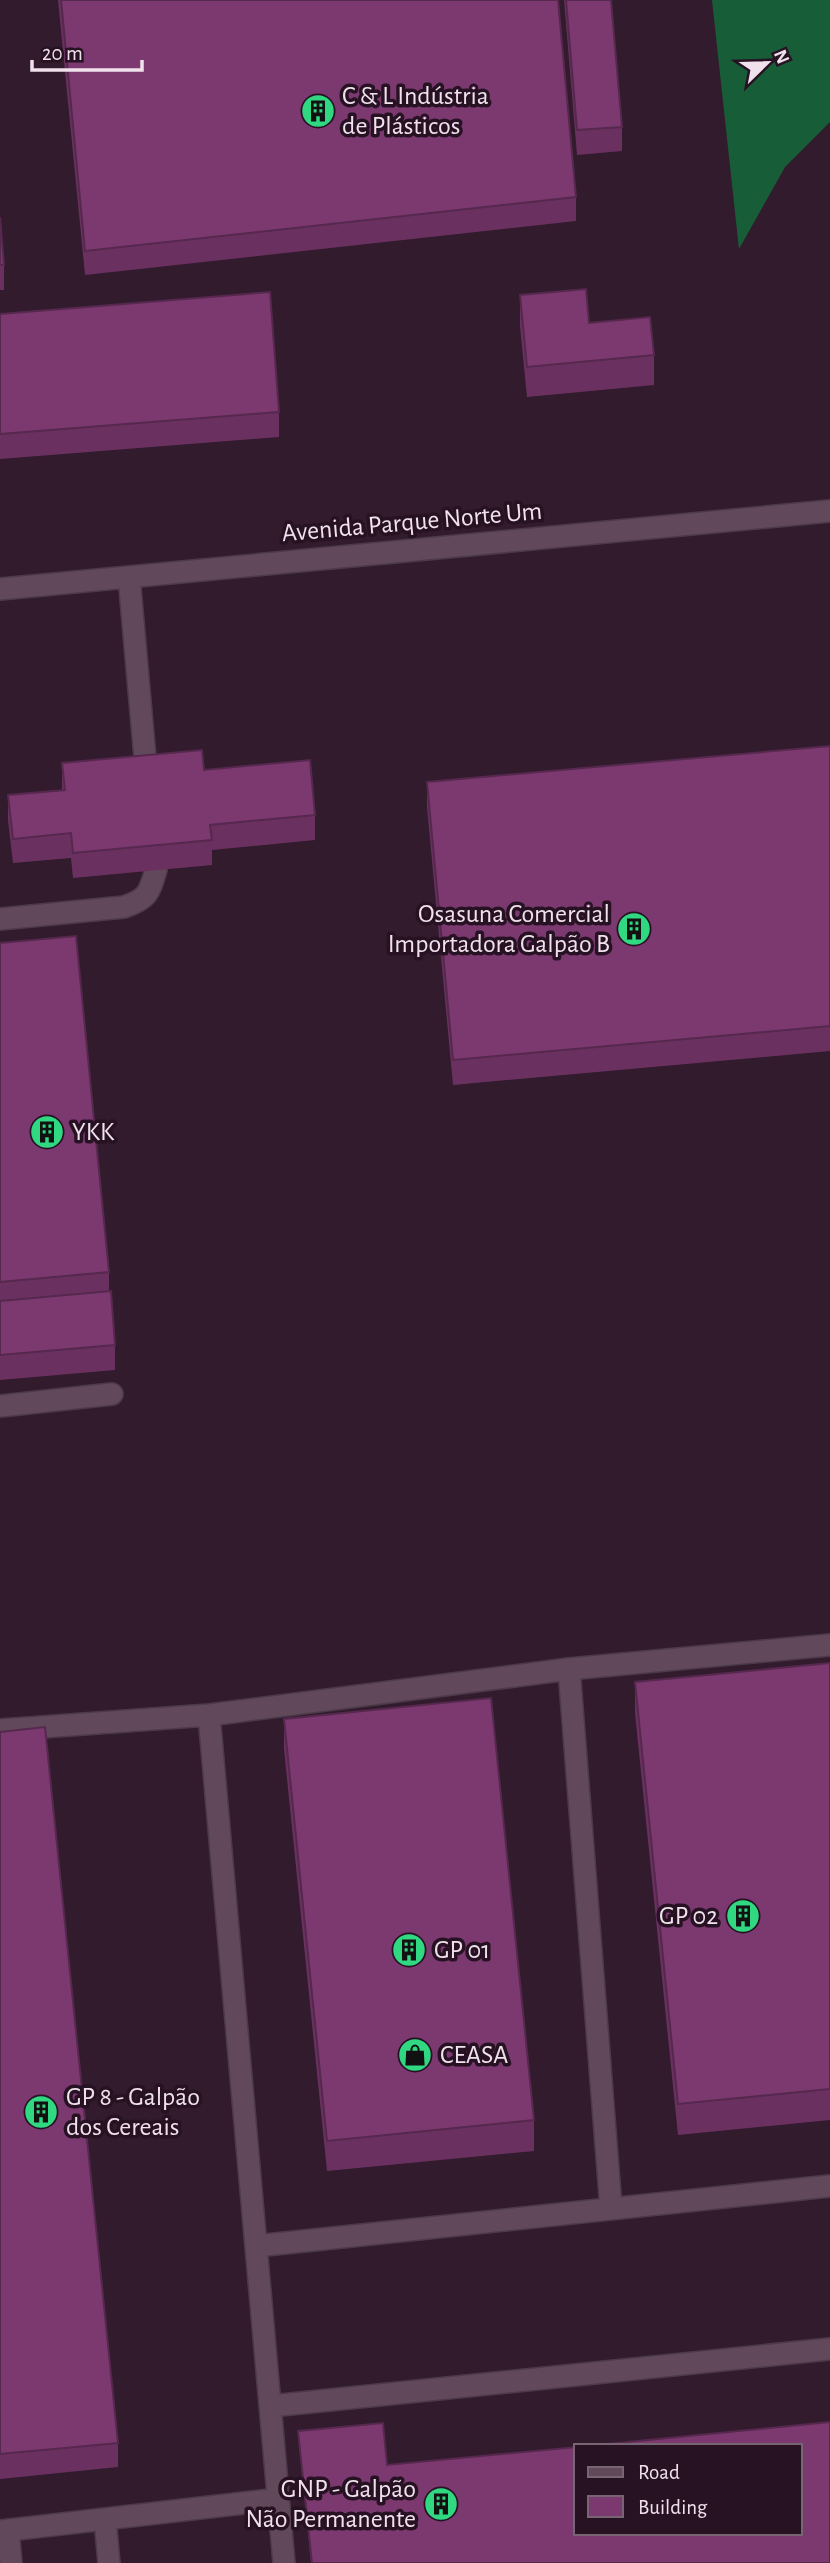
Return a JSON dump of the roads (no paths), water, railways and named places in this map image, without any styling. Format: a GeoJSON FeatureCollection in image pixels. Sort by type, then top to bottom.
{"type":"FeatureCollection","features":[{"type":"Feature","properties":{"kind":"street","name":"Avenida Parque Norte Um"},"geometry":{"type":"LineString","coordinates":[[0,589],[830,510]]}},
{"type":"Feature","properties":{"kind":"street"},"geometry":{"type":"LineString","coordinates":[[129,577],[147,780]]}},
{"type":"Feature","properties":{"kind":"street"},"geometry":{"type":"LineString","coordinates":[[0,919],[124,907],[139,902],[149,893],[156,870]]}},
{"type":"Feature","properties":{"kind":"street"},"geometry":{"type":"LineString","coordinates":[[0,1406],[112,1394]]}},
{"type":"Feature","properties":{"kind":"street"},"geometry":{"type":"LineString","coordinates":[[0,1730],[209,1715],[569,1669],[830,1645]]}},
{"type":"Feature","properties":{"kind":"street"},"geometry":{"type":"LineString","coordinates":[[569,1669],[611,2208]]}},
{"type":"Feature","properties":{"kind":"street"},"geometry":{"type":"LineString","coordinates":[[209,1715],[284,2563]]}},
{"type":"Feature","properties":{"kind":"street"},"geometry":{"type":"LineString","coordinates":[[256,2246],[830,2186]]}},
{"type":"Feature","properties":{"kind":"street"},"geometry":{"type":"LineString","coordinates":[[271,2406],[830,2349]]}},
{"type":"Feature","properties":{"kind":"street"},"geometry":{"type":"LineString","coordinates":[[10,2563],[4,2530],[279,2499]]}},
{"type":"Feature","properties":{"kind":"street"},"geometry":{"type":"LineString","coordinates":[[105,2519],[109,2563]]}},
{"type":"Feature","properties":{"kind":"place","name":"C & L Indústria de Plásticos"},"geometry":{"type":"Point","coordinates":[318,111]}},
{"type":"Feature","properties":{"kind":"place","name":"Osasuna Comercial Importadora Galpão B"},"geometry":{"type":"Point","coordinates":[634,929]}},
{"type":"Feature","properties":{"kind":"place","name":"YKK"},"geometry":{"type":"Point","coordinates":[47,1132]}},
{"type":"Feature","properties":{"kind":"place","name":"GP 02"},"geometry":{"type":"Point","coordinates":[743,1916]}},
{"type":"Feature","properties":{"kind":"place","name":"GP 01"},"geometry":{"type":"Point","coordinates":[409,1950]}},
{"type":"Feature","properties":{"kind":"place","name":"CEASA"},"geometry":{"type":"Point","coordinates":[415,2055]}},
{"type":"Feature","properties":{"kind":"place","name":"GP 8 - Galpão dos Cereais"},"geometry":{"type":"Point","coordinates":[41,2112]}},
{"type":"Feature","properties":{"kind":"place","name":"GNP - Galpão Não Permanente"},"geometry":{"type":"Point","coordinates":[441,2504]}}]}
